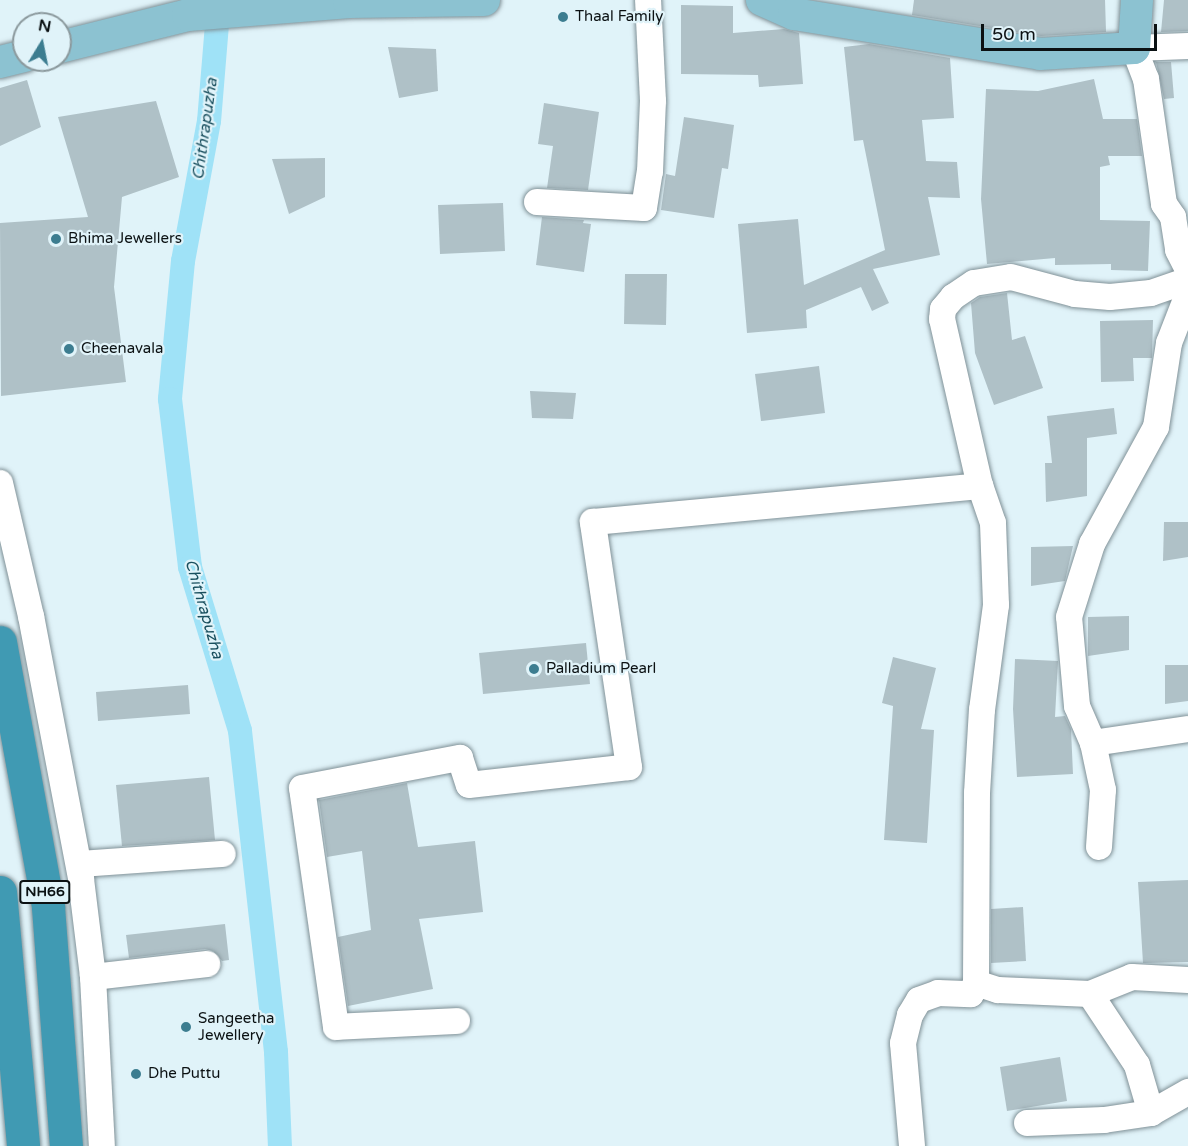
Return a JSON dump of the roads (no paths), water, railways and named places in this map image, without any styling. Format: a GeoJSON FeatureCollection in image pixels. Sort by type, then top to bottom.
{"type":"FeatureCollection","features":[{"type":"Feature","properties":{"kind":"highway","name":"NH66"},"geometry":{"type":"LineString","coordinates":[[0,642],[48,907],[66,1146]]}},
{"type":"Feature","properties":{"kind":"highway","name":"NH66"},"geometry":{"type":"LineString","coordinates":[[0,892],[23,1146]]}},
{"type":"Feature","properties":{"kind":"main road"},"geometry":{"type":"LineString","coordinates":[[72,44],[188,15],[349,2],[484,0]]}},
{"type":"Feature","properties":{"kind":"main road"},"geometry":{"type":"LineString","coordinates":[[762,0],[794,14],[1040,54],[1134,48],[1137,0]]}},
{"type":"Feature","properties":{"kind":"street"},"geometry":{"type":"LineString","coordinates":[[537,201],[644,208],[650,172],[653,101],[648,0]]}},
{"type":"Feature","properties":{"kind":"street"},"geometry":{"type":"LineString","coordinates":[[1188,46],[1134,48],[1146,79],[1164,204],[1173,217],[1178,250],[1188,270]]}},
{"type":"Feature","properties":{"kind":"street"},"geometry":{"type":"LineString","coordinates":[[912,1146],[903,1043],[910,1015],[919,1000],[938,993],[971,994],[976,983],[977,793],[982,710],[996,605],[993,523],[980,486],[942,319],[943,309],[953,297],[974,283],[1011,277],[1075,294],[1110,297],[1151,293],[1188,280]]}},
{"type":"Feature","properties":{"kind":"street"},"geometry":{"type":"LineString","coordinates":[[1099,848],[1103,790],[1093,743],[1077,706],[1068,617],[1092,544],[1156,427],[1169,343],[1188,294]]}},
{"type":"Feature","properties":{"kind":"street"},"geometry":{"type":"LineString","coordinates":[[0,483],[32,616],[79,864],[93,977],[102,1146]]}},
{"type":"Feature","properties":{"kind":"street"},"geometry":{"type":"LineString","coordinates":[[457,1021],[336,1027],[302,788],[460,758],[469,785],[629,767],[593,522],[980,486]]}},
{"type":"Feature","properties":{"kind":"street"},"geometry":{"type":"LineString","coordinates":[[1093,743],[1188,729]]}},
{"type":"Feature","properties":{"kind":"street"},"geometry":{"type":"LineString","coordinates":[[79,864],[223,854]]}},
{"type":"Feature","properties":{"kind":"street"},"geometry":{"type":"LineString","coordinates":[[93,977],[207,964]]}},
{"type":"Feature","properties":{"kind":"street"},"geometry":{"type":"LineString","coordinates":[[976,983],[998,990],[1090,994],[1132,977],[1188,980]]}},
{"type":"Feature","properties":{"kind":"street"},"geometry":{"type":"LineString","coordinates":[[1090,994],[1137,1065],[1151,1113]]}},
{"type":"Feature","properties":{"kind":"street"},"geometry":{"type":"LineString","coordinates":[[1027,1123],[1104,1120],[1151,1113],[1188,1092]]}},
{"type":"Feature","properties":{"kind":"waterway","name":"Chithrapuzha"},"geometry":{"type":"LineString","coordinates":[[219,0],[209,121],[183,261],[170,399],[190,567],[240,731],[276,1052],[280,1146]]}},
{"type":"Feature","properties":{"kind":"place","name":"Thaal Family"},"geometry":{"type":"Point","coordinates":[563,17]}},
{"type":"Feature","properties":{"kind":"place","name":"Bhima Jewellers"},"geometry":{"type":"Point","coordinates":[56,239]}},
{"type":"Feature","properties":{"kind":"place","name":"Cheenavala"},"geometry":{"type":"Point","coordinates":[69,349]}},
{"type":"Feature","properties":{"kind":"place","name":"Palladium Pearl"},"geometry":{"type":"Point","coordinates":[534,669]}},
{"type":"Feature","properties":{"kind":"place","name":"Sangeetha Jewellery"},"geometry":{"type":"Point","coordinates":[186,1027]}},
{"type":"Feature","properties":{"kind":"place","name":"Dhe Puttu"},"geometry":{"type":"Point","coordinates":[136,1074]}}]}
